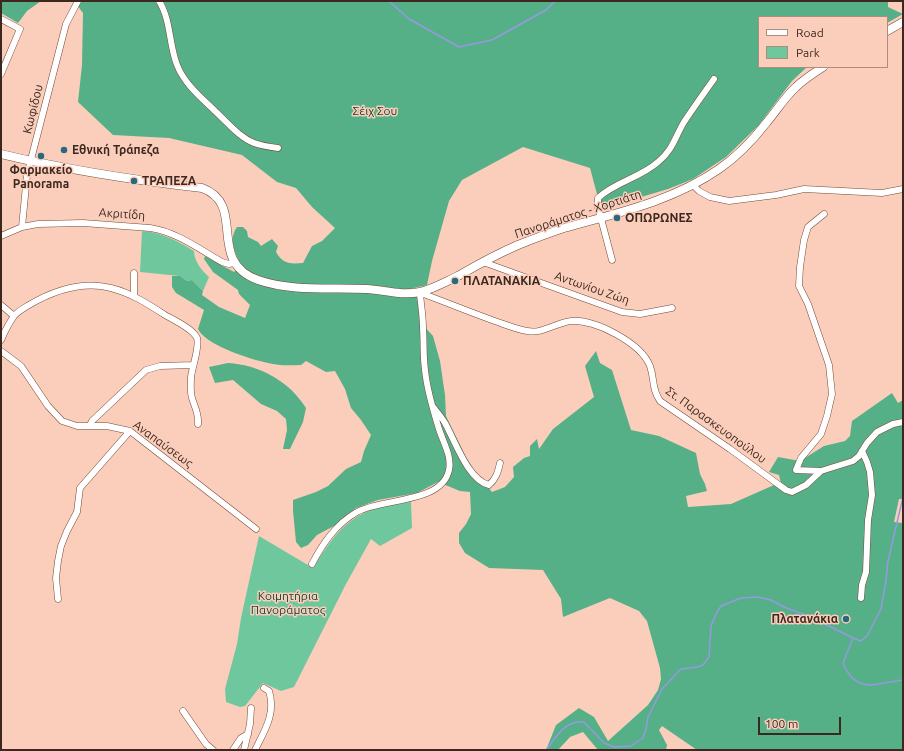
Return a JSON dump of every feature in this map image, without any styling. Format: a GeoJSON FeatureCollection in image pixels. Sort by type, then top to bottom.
{"type":"FeatureCollection","features":[{"type":"Feature","properties":{"kind":"main road"},"geometry":{"type":"LineString","coordinates":[[888,31],[903,22]]}},
{"type":"Feature","properties":{"kind":"main road","name":"Πανοράματος - Χορτιάτη"},"geometry":{"type":"LineString","coordinates":[[234,263],[242,271],[256,279],[283,286],[369,289],[403,293],[418,292],[440,284],[513,247],[544,235],[661,199],[693,185],[719,169],[741,151],[797,86],[822,68]]}},
{"type":"Feature","properties":{"kind":"main road"},"geometry":{"type":"LineString","coordinates":[[1,154],[104,175],[202,188],[209,191],[218,198],[223,207],[226,219],[228,248],[234,263]]}},
{"type":"Feature","properties":{"kind":"street","name":"Κωφίδου"},"geometry":{"type":"LineString","coordinates":[[22,227],[27,176],[66,24],[78,1]]}},
{"type":"Feature","properties":{"kind":"street"},"geometry":{"type":"LineString","coordinates":[[159,1],[163,7],[167,19],[174,56],[178,68],[185,80],[194,91],[242,136],[258,144],[278,148]]}},
{"type":"Feature","properties":{"kind":"street"},"geometry":{"type":"LineString","coordinates":[[1,19],[20,29],[1,74]]}},
{"type":"Feature","properties":{"kind":"street"},"geometry":{"type":"LineString","coordinates":[[612,260],[598,207],[598,198],[614,186],[625,182],[649,169],[668,153],[684,122],[714,79]]}},
{"type":"Feature","properties":{"kind":"street"},"geometry":{"type":"LineString","coordinates":[[693,185],[699,191],[710,197],[729,201],[776,195],[804,189],[882,192],[903,189]]}},
{"type":"Feature","properties":{"kind":"street"},"geometry":{"type":"LineString","coordinates":[[821,471],[796,470],[801,458],[821,434],[832,394],[829,365],[808,304],[799,286],[804,240],[808,227],[824,214]]}},
{"type":"Feature","properties":{"kind":"street","name":"Ακριτίδη"},"geometry":{"type":"LineString","coordinates":[[1,236],[22,227],[38,224],[73,223],[154,228],[175,235],[222,262],[229,264],[234,263]]}},
{"type":"Feature","properties":{"kind":"street","name":"Αντωνίου Ζώη"},"geometry":{"type":"LineString","coordinates":[[483,262],[622,312],[640,314],[672,308]]}},
{"type":"Feature","properties":{"kind":"street"},"geometry":{"type":"LineString","coordinates":[[134,273],[134,296]]}},
{"type":"Feature","properties":{"kind":"street"},"geometry":{"type":"LineString","coordinates":[[1,340],[14,316],[41,298],[71,288],[101,286],[122,291],[134,296],[179,323],[195,336],[197,344],[193,365],[191,392],[199,417],[198,424]]}},
{"type":"Feature","properties":{"kind":"street"},"geometry":{"type":"LineString","coordinates":[[312,564],[329,535],[355,513],[381,503],[404,500],[421,495],[438,486],[445,480],[449,469],[449,456],[431,404],[425,371],[420,294],[418,292]]}},
{"type":"Feature","properties":{"kind":"street","name":"Στ. Παρασκευοπούλου"},"geometry":{"type":"LineString","coordinates":[[418,292],[510,327],[528,331],[540,332],[571,321],[591,323],[615,334],[633,345],[645,357],[650,367],[654,392],[660,401],[786,490],[792,492],[806,485],[821,471],[852,461],[859,456],[877,432],[893,424],[903,422]]}},
{"type":"Feature","properties":{"kind":"street"},"geometry":{"type":"LineString","coordinates":[[1,305],[14,316]]}},
{"type":"Feature","properties":{"kind":"street","name":"Αναπαύσεως"},"geometry":{"type":"LineString","coordinates":[[1,350],[21,366],[58,418],[71,425],[113,426],[130,431],[256,529]]}},
{"type":"Feature","properties":{"kind":"street"},"geometry":{"type":"LineString","coordinates":[[90,425],[92,421],[147,369],[154,367],[193,365]]}},
{"type":"Feature","properties":{"kind":"street"},"geometry":{"type":"LineString","coordinates":[[431,404],[445,423],[464,460],[483,484],[489,485],[494,481],[499,471],[500,463]]}},
{"type":"Feature","properties":{"kind":"street"},"geometry":{"type":"LineString","coordinates":[[58,599],[56,578],[59,554],[67,530],[77,512],[80,488],[130,431]]}},
{"type":"Feature","properties":{"kind":"street"},"geometry":{"type":"LineString","coordinates":[[861,598],[862,584],[866,572],[868,520],[872,495],[868,462],[862,450]]}},
{"type":"Feature","properties":{"kind":"street"},"geometry":{"type":"LineString","coordinates":[[255,750],[271,715],[272,701],[269,691],[264,688]]}},
{"type":"Feature","properties":{"kind":"street"},"geometry":{"type":"LineString","coordinates":[[244,750],[250,724],[251,708]]}},
{"type":"Feature","properties":{"kind":"street"},"geometry":{"type":"LineString","coordinates":[[183,711],[206,744],[213,750]]}},
{"type":"Feature","properties":{"kind":"street"},"geometry":{"type":"LineString","coordinates":[[233,750],[240,738],[248,734]]}},
{"type":"Feature","properties":{"kind":"green space"},"geometry":{"type":"Polygon","coordinates":[[[1,1],[41,1],[27,11],[18,23],[1,13],[1,1]]]}},
{"type":"Feature","properties":{"kind":"green space","name":"Σέιχ Σου"},"geometry":{"type":"Polygon","coordinates":[[[74,1],[888,1],[888,7],[903,14],[888,22],[888,16],[758,16],[758,68],[806,68],[792,81],[758,126],[726,157],[693,179],[668,189],[601,209],[590,168],[523,147],[462,180],[449,201],[432,261],[427,285],[410,289],[419,299],[420,322],[433,336],[440,361],[445,395],[446,416],[466,457],[476,473],[492,492],[505,487],[514,477],[513,467],[524,458],[530,456],[530,446],[537,439],[539,449],[553,429],[594,397],[585,366],[596,351],[600,363],[612,370],[631,430],[659,436],[696,453],[700,474],[707,491],[686,496],[688,507],[731,504],[774,485],[782,487],[779,475],[769,472],[778,457],[800,461],[824,446],[845,441],[850,436],[852,421],[892,393],[898,403],[903,400],[903,499],[899,499],[894,522],[903,523],[903,750],[697,750],[662,726],[659,730],[667,745],[666,750],[598,750],[583,732],[570,737],[558,750],[546,750],[556,725],[579,708],[594,717],[608,741],[648,705],[658,690],[661,679],[660,668],[647,621],[639,611],[610,598],[563,617],[561,599],[543,570],[489,568],[465,553],[459,543],[459,533],[471,514],[470,492],[460,491],[438,482],[417,493],[378,500],[356,508],[334,526],[317,535],[308,545],[301,548],[296,542],[293,500],[328,486],[346,469],[361,462],[371,435],[351,408],[345,389],[335,371],[326,372],[306,361],[301,365],[280,365],[265,362],[243,356],[220,347],[203,335],[198,329],[204,310],[176,293],[172,287],[172,276],[180,276],[187,281],[192,280],[203,291],[202,295],[219,307],[245,318],[250,305],[239,294],[238,290],[213,272],[204,259],[205,256],[234,272],[241,265],[233,246],[234,232],[237,227],[243,227],[247,231],[248,237],[258,242],[261,246],[272,239],[278,246],[276,252],[284,261],[291,263],[303,263],[312,246],[322,241],[335,228],[312,207],[296,188],[277,182],[242,155],[169,138],[113,135],[78,102],[82,65],[83,13],[74,1]]]}},
{"type":"Feature","properties":{"kind":"green space"},"geometry":{"type":"Polygon","coordinates":[[[142,231],[163,235],[194,251],[195,258],[199,266],[209,277],[203,291],[192,280],[187,281],[180,276],[140,272],[142,231]]]}},
{"type":"Feature","properties":{"kind":"green space"},"geometry":{"type":"Polygon","coordinates":[[[228,363],[251,367],[273,376],[282,382],[299,398],[306,408],[303,422],[290,449],[283,449],[287,430],[286,419],[277,411],[261,404],[233,380],[215,383],[209,367],[228,363]]]}},
{"type":"Feature","properties":{"kind":"green space","name":"Κοιμητήρια Πανοράματος"},"geometry":{"type":"Polygon","coordinates":[[[411,502],[412,528],[380,546],[371,539],[346,584],[294,687],[281,691],[263,683],[245,706],[240,707],[226,702],[225,689],[237,644],[241,618],[259,536],[313,568],[332,540],[352,520],[377,508],[411,502]]]}},
{"type":"Feature","properties":{"kind":"waterway"},"geometry":{"type":"LineString","coordinates":[[389,1],[409,19],[459,47],[492,40],[546,10],[555,1]]}},
{"type":"Feature","properties":{"kind":"waterway"},"geometry":{"type":"LineString","coordinates":[[546,750],[562,730],[577,722],[584,722],[604,743],[614,747],[631,746],[643,738],[648,717],[662,689],[681,669],[703,665],[709,657],[711,626],[716,614],[721,606],[741,598],[758,597],[771,600],[861,641],[867,636],[881,609],[888,561],[903,497]]}},
{"type":"Feature","properties":{"kind":"waterway"},"geometry":{"type":"LineString","coordinates":[[853,638],[843,663],[850,676],[866,685],[903,680]]}},
{"type":"Feature","properties":{"kind":"place","name":"Εθνική Τράπεζα"},"geometry":{"type":"Point","coordinates":[64,150]}},
{"type":"Feature","properties":{"kind":"place","name":"Φαρμακείο Panorama"},"geometry":{"type":"Point","coordinates":[41,156]}},
{"type":"Feature","properties":{"kind":"place","name":"ΤΡΑΠΕΖΑ"},"geometry":{"type":"Point","coordinates":[134,181]}},
{"type":"Feature","properties":{"kind":"place","name":"ΟΠΩΡΩΝΕΣ"},"geometry":{"type":"Point","coordinates":[617,218]}},
{"type":"Feature","properties":{"kind":"place","name":"ΠΛΑΤΑΝΑΚΙΑ"},"geometry":{"type":"Point","coordinates":[455,281]}},
{"type":"Feature","properties":{"kind":"place","name":"Πλατανάκια"},"geometry":{"type":"Point","coordinates":[846,619]}}]}
